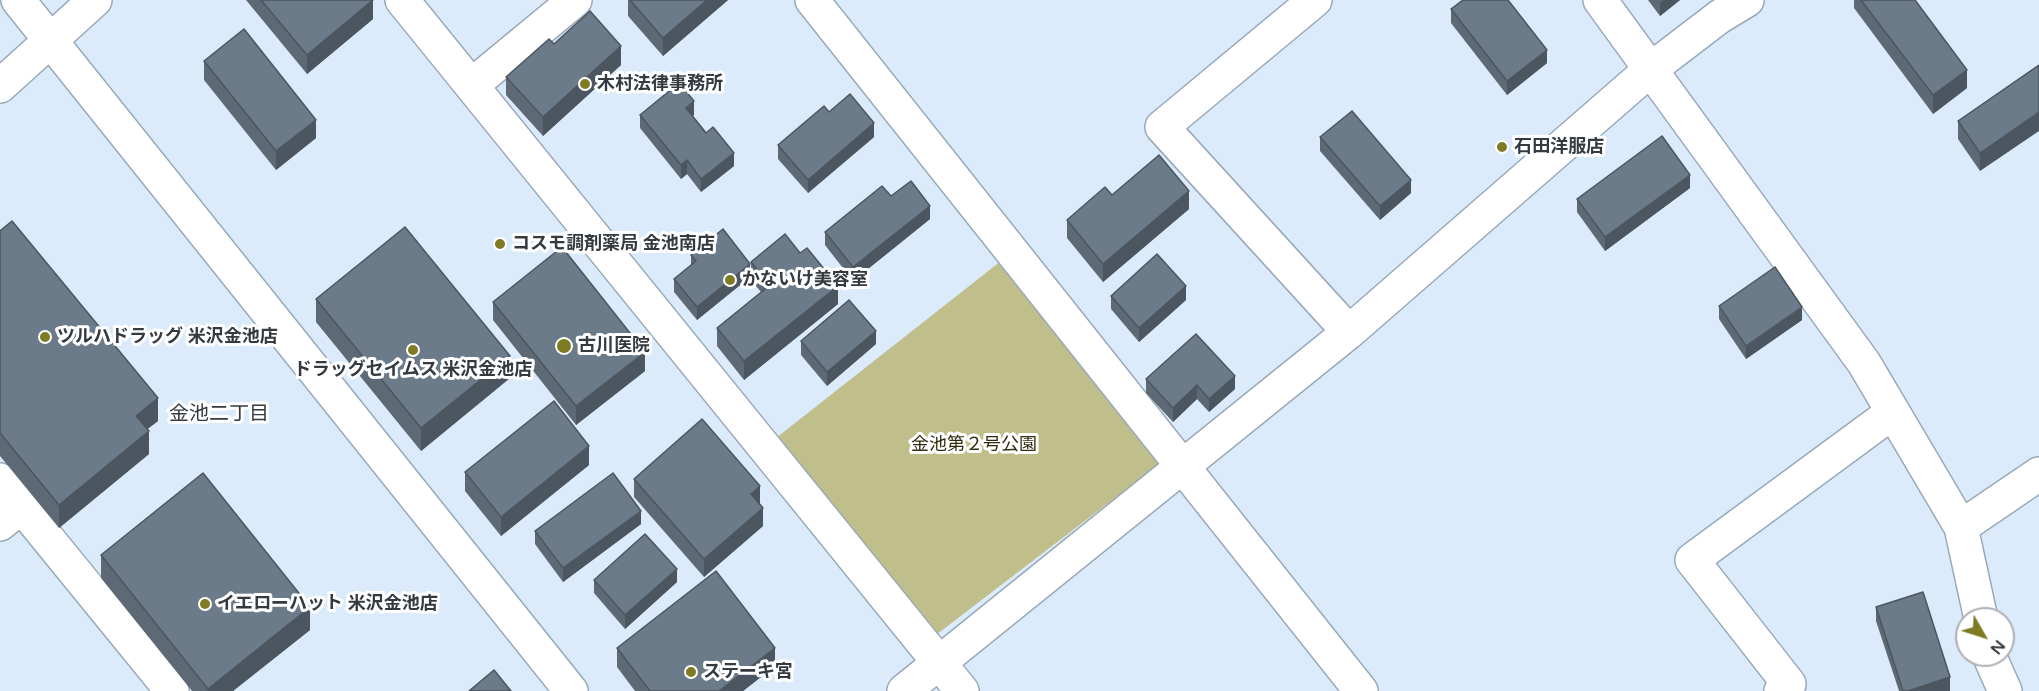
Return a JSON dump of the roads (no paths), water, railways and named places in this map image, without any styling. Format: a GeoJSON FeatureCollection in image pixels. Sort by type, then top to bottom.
{"type":"FeatureCollection","features":[{"type":"Feature","properties":{"kind":"street"},"geometry":{"type":"LineString","coordinates":[[18,0],[571,691]]}},
{"type":"Feature","properties":{"kind":"street"},"geometry":{"type":"LineString","coordinates":[[0,86],[95,0]]}},
{"type":"Feature","properties":{"kind":"street"},"geometry":{"type":"LineString","coordinates":[[402,0],[962,691]]}},
{"type":"Feature","properties":{"kind":"street"},"geometry":{"type":"LineString","coordinates":[[472,85],[575,0]]}},
{"type":"Feature","properties":{"kind":"street"},"geometry":{"type":"LineString","coordinates":[[812,0],[1361,691]]}},
{"type":"Feature","properties":{"kind":"street"},"geometry":{"type":"LineString","coordinates":[[1315,0],[1162,127],[1349,332]]}},
{"type":"Feature","properties":{"kind":"street"},"geometry":{"type":"LineString","coordinates":[[1600,0],[1864,363],[1961,527],[1978,607]]}},
{"type":"Feature","properties":{"kind":"street"},"geometry":{"type":"LineString","coordinates":[[904,691],[1349,332],[1651,69],[1719,17],[1747,0]]}},
{"type":"Feature","properties":{"kind":"street"},"geometry":{"type":"LineString","coordinates":[[1781,691],[1789,684],[1692,561],[1893,412]]}},
{"type":"Feature","properties":{"kind":"street"},"geometry":{"type":"LineString","coordinates":[[1961,527],[2039,474]]}},
{"type":"Feature","properties":{"kind":"street"},"geometry":{"type":"LineString","coordinates":[[0,480],[11,515],[172,691]]}},
{"type":"Feature","properties":{"kind":"street"},"geometry":{"type":"LineString","coordinates":[[1995,667],[2006,691]]}},
{"type":"Feature","properties":{"kind":"place","name":"木村法律事務所"},"geometry":{"type":"Point","coordinates":[585,84]}},
{"type":"Feature","properties":{"kind":"place","name":"石田洋服店"},"geometry":{"type":"Point","coordinates":[1502,147]}},
{"type":"Feature","properties":{"kind":"place","name":"コスモ調剤薬局 金池南店"},"geometry":{"type":"Point","coordinates":[500,244]}},
{"type":"Feature","properties":{"kind":"place","name":"かないけ美容室"},"geometry":{"type":"Point","coordinates":[730,280]}},
{"type":"Feature","properties":{"kind":"place","name":"ツルハドラッグ 米沢金池店"},"geometry":{"type":"Point","coordinates":[45,337]}},
{"type":"Feature","properties":{"kind":"place","name":"古川医院"},"geometry":{"type":"Point","coordinates":[564,346]}},
{"type":"Feature","properties":{"kind":"place","name":"ドラッグセイムス 米沢金池店"},"geometry":{"type":"Point","coordinates":[413,350]}},
{"type":"Feature","properties":{"kind":"place","name":"イエローハット 米沢金池店"},"geometry":{"type":"Point","coordinates":[205,604]}},
{"type":"Feature","properties":{"kind":"place","name":"ステーキ宮"},"geometry":{"type":"Point","coordinates":[691,672]}},
{"type":"Feature","properties":{"kind":"district","name":"金池二丁目"},"geometry":{"type":"Point","coordinates":[219,415]}},
{"type":"Feature","properties":{"kind":"park label","name":"金池第２号公園"},"geometry":{"type":"Point","coordinates":[974,445]}}]}
